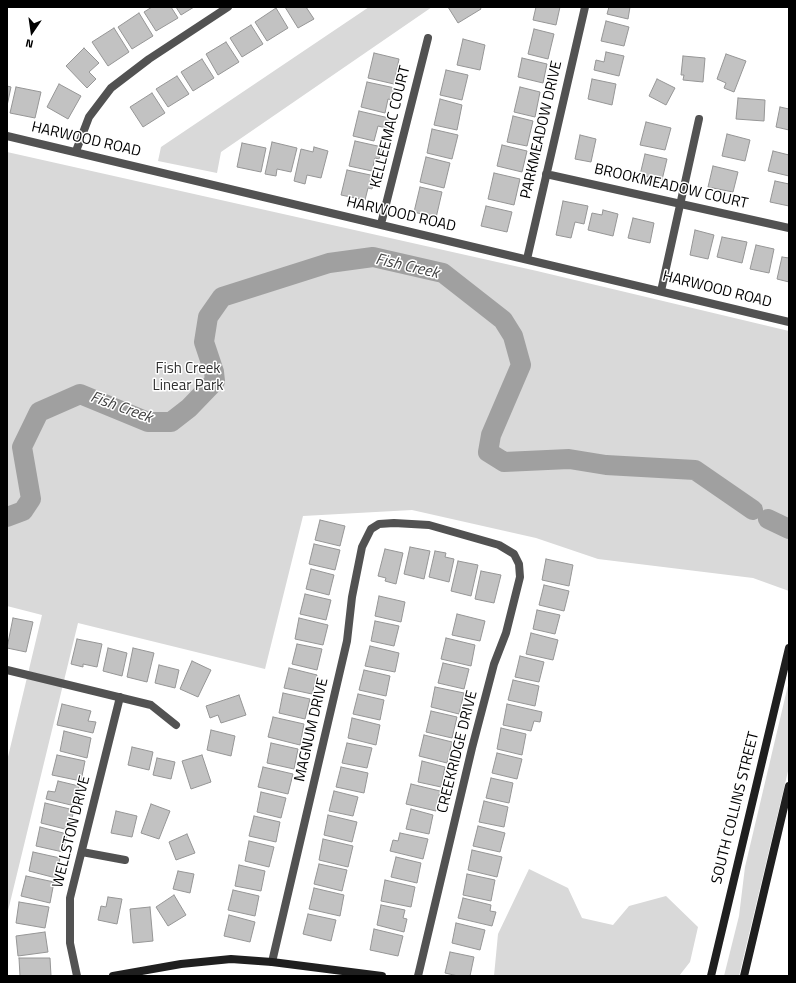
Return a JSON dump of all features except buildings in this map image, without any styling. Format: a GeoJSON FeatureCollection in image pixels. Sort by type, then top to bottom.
{"type":"FeatureCollection","features":[{"type":"Feature","properties":{"kind":"main road","name":"SOUTH COLLINS STREET"},"geometry":{"type":"LineString","coordinates":[[711,976],[789,648]]}},
{"type":"Feature","properties":{"kind":"main road"},"geometry":{"type":"LineString","coordinates":[[744,976],[789,786]]}},
{"type":"Feature","properties":{"kind":"main road"},"geometry":{"type":"LineString","coordinates":[[113,976],[200,962],[231,959],[272,962],[382,976]]}},
{"type":"Feature","properties":{"kind":"street"},"geometry":{"type":"LineString","coordinates":[[76,151],[89,117],[111,88],[149,59],[228,7]]}},
{"type":"Feature","properties":{"kind":"street","name":"PARKMEADOW DRIVE"},"geometry":{"type":"LineString","coordinates":[[527,259],[585,7]]}},
{"type":"Feature","properties":{"kind":"street","name":"KELLEEMAC COURT"},"geometry":{"type":"LineString","coordinates":[[381,224],[428,38]]}},
{"type":"Feature","properties":{"kind":"street"},"geometry":{"type":"LineString","coordinates":[[661,290],[699,119]]}},
{"type":"Feature","properties":{"kind":"street","name":"HARWOOD ROAD"},"geometry":{"type":"LineString","coordinates":[[7,136],[76,151],[661,290],[789,322]]}},
{"type":"Feature","properties":{"kind":"street","name":"BROOKMEADOW COURT"},"geometry":{"type":"LineString","coordinates":[[546,174],[789,228]]}},
{"type":"Feature","properties":{"kind":"street","name":"MAGNUM DRIVE"},"geometry":{"type":"LineString","coordinates":[[272,962],[347,641],[352,597],[362,546],[371,529],[380,524],[394,523],[429,525],[499,545]]}},
{"type":"Feature","properties":{"kind":"street","name":"CREEKRIDGE DRIVE"},"geometry":{"type":"LineString","coordinates":[[418,976],[472,748],[494,664],[506,633],[520,577],[519,564],[514,554],[499,545]]}},
{"type":"Feature","properties":{"kind":"street"},"geometry":{"type":"LineString","coordinates":[[7,670],[151,705],[176,725]]}},
{"type":"Feature","properties":{"kind":"street","name":"WELLSTON DRIVE"},"geometry":{"type":"LineString","coordinates":[[77,976],[70,943],[70,898],[120,697]]}},
{"type":"Feature","properties":{"kind":"street"},"geometry":{"type":"LineString","coordinates":[[82,852],[125,860]]}},
{"type":"Feature","properties":{"kind":"green space"},"geometry":{"type":"Polygon","coordinates":[[[369,7],[432,7],[221,152],[217,173],[158,161],[161,147],[369,7]]]}},
{"type":"Feature","properties":{"kind":"green space","name":"Fish Creek Linear Park"},"geometry":{"type":"Polygon","coordinates":[[[7,152],[537,271],[789,331],[789,591],[753,578],[598,559],[536,538],[412,510],[303,516],[265,669],[78,623],[7,915],[7,761],[42,615],[7,606],[7,152]]]}},
{"type":"Feature","properties":{"kind":"green space"},"geometry":{"type":"Polygon","coordinates":[[[789,681],[789,767],[739,976],[724,976],[739,916],[745,867],[789,681]]]}},
{"type":"Feature","properties":{"kind":"green space"},"geometry":{"type":"Polygon","coordinates":[[[529,869],[568,888],[582,918],[613,925],[629,906],[666,896],[698,927],[690,962],[679,976],[494,976],[498,934],[529,869]]]}},
{"type":"Feature","properties":{"kind":"waterway","name":"Fish Creek"},"geometry":{"type":"LineString","coordinates":[[7,517],[23,511],[31,499],[22,447],[39,412],[80,394],[148,422],[171,422],[189,408],[215,381],[214,372],[204,342],[208,317],[222,297],[329,263],[373,257],[443,273],[503,320],[513,336],[521,365],[491,435],[488,452],[504,462],[569,459],[606,465],[695,470],[753,510]]}},
{"type":"Feature","properties":{"kind":"waterway","name":"Fish Creek"},"geometry":{"type":"LineString","coordinates":[[768,519],[789,529]]}}]}
